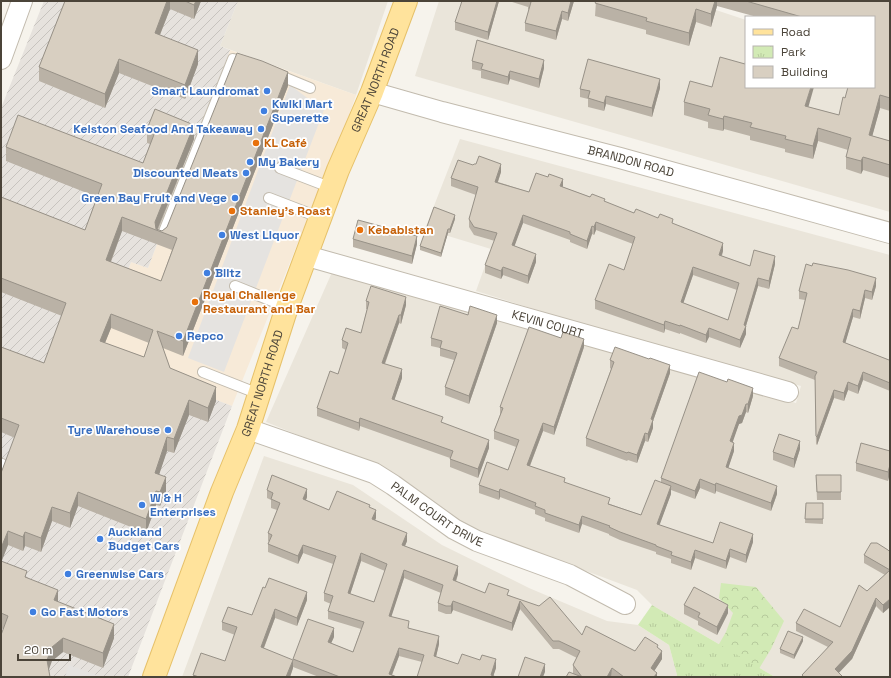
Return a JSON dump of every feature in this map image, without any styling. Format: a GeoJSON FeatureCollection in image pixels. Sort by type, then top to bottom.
{"type":"FeatureCollection","features":[{"type":"Feature","properties":{"kind":"main road","name":"GREAT NORTH ROAD"},"geometry":{"type":"LineString","coordinates":[[154,677],[214,515],[248,429],[287,306],[332,188],[372,92],[406,1]]}},
{"type":"Feature","properties":{"kind":"street"},"geometry":{"type":"LineString","coordinates":[[1,59],[22,1]]}},
{"type":"Feature","properties":{"kind":"street","name":"BRANDON ROAD"},"geometry":{"type":"LineString","coordinates":[[372,92],[890,233]]}},
{"type":"Feature","properties":{"kind":"street","name":"KEVIN COURT"},"geometry":{"type":"LineString","coordinates":[[307,256],[788,392]]}},
{"type":"Feature","properties":{"kind":"street","name":"PALM COURT DRIVE"},"geometry":{"type":"LineString","coordinates":[[248,429],[374,474],[394,485],[454,529],[477,540],[570,575],[625,604]]}},
{"type":"Feature","properties":{"kind":"lane"},"geometry":{"type":"LineString","coordinates":[[161,239],[233,59],[261,68],[310,88]]}},
{"type":"Feature","properties":{"kind":"lane"},"geometry":{"type":"LineString","coordinates":[[280,168],[332,188]]}},
{"type":"Feature","properties":{"kind":"lane"},"geometry":{"type":"LineString","coordinates":[[269,198],[321,218]]}},
{"type":"Feature","properties":{"kind":"lane"},"geometry":{"type":"LineString","coordinates":[[235,286],[287,306]]}},
{"type":"Feature","properties":{"kind":"lane"},"geometry":{"type":"LineString","coordinates":[[203,372],[259,394]]}},
{"type":"Feature","properties":{"kind":"shaded area"},"geometry":{"type":"Polygon","coordinates":[[[44,1],[238,1],[220,46],[230,50],[148,268],[131,262],[96,354],[232,406],[128,677],[1,677],[1,108],[44,1]]]}},
{"type":"Feature","properties":{"kind":"shaded area"},"geometry":{"type":"Polygon","coordinates":[[[238,1],[388,1],[356,95],[220,46],[238,1]]]}},
{"type":"Feature","properties":{"kind":"shaded area"},"geometry":{"type":"Polygon","coordinates":[[[439,1],[689,1],[745,20],[745,88],[875,88],[875,86],[890,67],[890,212],[415,76],[439,1]]]}},
{"type":"Feature","properties":{"kind":"shaded area"},"geometry":{"type":"Polygon","coordinates":[[[230,50],[356,95],[347,121],[232,406],[96,355],[131,262],[148,268],[230,50]]]}},
{"type":"Feature","properties":{"kind":"shaded area"},"geometry":{"type":"Polygon","coordinates":[[[290,85],[314,103],[325,107],[224,372],[188,358],[290,85]]]}},
{"type":"Feature","properties":{"kind":"shaded area"},"geometry":{"type":"Polygon","coordinates":[[[460,139],[890,255],[890,677],[775,677],[652,605],[637,590],[447,519],[365,462],[266,422],[333,270],[672,369],[796,403],[801,386],[569,320],[476,291],[491,249],[425,229],[460,139]]]}},
{"type":"Feature","properties":{"kind":"shaded area"},"geometry":{"type":"Polygon","coordinates":[[[264,456],[353,485],[442,545],[529,588],[607,621],[638,625],[669,645],[677,675],[676,677],[182,677],[264,456]]]}},
{"type":"Feature","properties":{"kind":"shaded area"},"geometry":{"type":"Polygon","coordinates":[[[69,665],[102,677],[65,677],[69,665]]]}},
{"type":"Feature","properties":{"kind":"green space"},"geometry":{"type":"Polygon","coordinates":[[[721,583],[756,587],[784,621],[771,649],[754,677],[676,677],[715,651],[726,632],[733,613],[719,598],[721,583]]]}},
{"type":"Feature","properties":{"kind":"green space"},"geometry":{"type":"Polygon","coordinates":[[[652,605],[775,677],[676,677],[677,675],[669,645],[638,625],[652,605]]]}},
{"type":"Feature","properties":{"kind":"building"},"geometry":{"type":"Polygon","coordinates":[[[65,1],[167,1],[155,33],[198,50],[185,85],[119,59],[105,94],[39,67],[65,1]]]}},
{"type":"Feature","properties":{"kind":"building"},"geometry":{"type":"Polygon","coordinates":[[[185,1],[196,1],[194,5],[185,1]]]}},
{"type":"Feature","properties":{"kind":"building"},"geometry":{"type":"Polygon","coordinates":[[[462,1],[497,1],[488,32],[455,22],[462,1]]]}},
{"type":"Feature","properties":{"kind":"building"},"geometry":{"type":"Polygon","coordinates":[[[528,1],[571,1],[568,13],[562,11],[556,31],[525,23],[531,2],[528,1]]]}},
{"type":"Feature","properties":{"kind":"building"},"geometry":{"type":"Polygon","coordinates":[[[596,1],[715,1],[711,14],[696,9],[689,33],[646,21],[647,18],[595,3],[596,1]]]}},
{"type":"Feature","properties":{"kind":"building"},"geometry":{"type":"Polygon","coordinates":[[[746,1],[890,1],[890,98],[880,95],[869,135],[890,141],[890,165],[863,157],[861,161],[846,157],[851,138],[818,128],[813,146],[785,139],[786,136],[750,127],[752,123],[724,116],[723,119],[708,115],[710,109],[684,102],[690,81],[712,87],[720,57],[745,64],[745,88],[811,88],[805,106],[839,115],[843,97],[845,98],[848,88],[875,88],[875,16],[798,16],[746,1]]]}},
{"type":"Feature","properties":{"kind":"building"},"geometry":{"type":"Polygon","coordinates":[[[477,40],[544,60],[539,79],[510,71],[508,77],[481,69],[483,64],[472,61],[477,40]]]}},
{"type":"Feature","properties":{"kind":"building"},"geometry":{"type":"Polygon","coordinates":[[[237,53],[262,61],[288,72],[183,341],[157,331],[170,368],[216,387],[208,408],[189,400],[174,439],[167,437],[155,473],[166,477],[160,492],[156,491],[146,519],[78,492],[70,513],[52,507],[41,538],[25,532],[23,537],[8,531],[1,548],[1,473],[19,425],[1,418],[1,347],[44,363],[66,303],[1,278],[1,197],[85,230],[102,184],[6,147],[18,115],[143,163],[155,132],[147,129],[155,109],[194,125],[155,222],[156,229],[162,231],[167,227],[237,53]],[[122,217],[106,260],[161,281],[177,238],[122,217]],[[111,314],[100,341],[144,357],[153,330],[111,314]]]}},
{"type":"Feature","properties":{"kind":"building"},"geometry":{"type":"Polygon","coordinates":[[[588,59],[660,79],[652,108],[606,96],[604,103],[588,98],[590,91],[580,89],[588,59]]]}},
{"type":"Feature","properties":{"kind":"building"},"geometry":{"type":"Polygon","coordinates":[[[479,156],[501,164],[495,182],[529,192],[536,173],[548,177],[549,174],[563,179],[560,186],[590,197],[592,194],[605,199],[604,201],[634,213],[636,209],[658,218],[660,214],[673,219],[672,223],[723,243],[719,255],[750,266],[754,250],[775,256],[769,281],[758,278],[744,325],[746,326],[740,340],[709,328],[706,335],[665,321],[664,325],[595,300],[609,264],[624,270],[635,237],[596,222],[594,227],[592,226],[587,241],[570,234],[570,232],[523,215],[512,245],[536,254],[528,276],[503,267],[501,271],[485,265],[497,233],[474,227],[469,219],[478,187],[451,178],[458,160],[473,165],[476,164],[479,156]],[[693,267],[681,302],[728,320],[739,283],[693,267]]]}},
{"type":"Feature","properties":{"kind":"building"},"geometry":{"type":"Polygon","coordinates":[[[434,207],[455,215],[450,229],[448,229],[441,253],[420,246],[434,207]]]}},
{"type":"Feature","properties":{"kind":"building"},"geometry":{"type":"Polygon","coordinates":[[[358,220],[417,236],[412,256],[353,239],[358,220]]]}},
{"type":"Feature","properties":{"kind":"building"},"geometry":{"type":"Polygon","coordinates":[[[813,263],[848,270],[876,278],[872,292],[865,290],[860,311],[853,309],[843,342],[889,360],[890,359],[890,383],[863,372],[858,386],[848,382],[844,393],[834,390],[817,437],[815,376],[817,372],[779,358],[792,327],[798,329],[807,293],[799,291],[806,264],[812,266],[813,263]]]}},
{"type":"Feature","properties":{"kind":"building"},"geometry":{"type":"Polygon","coordinates":[[[371,286],[406,297],[401,315],[399,315],[382,363],[402,369],[392,399],[443,417],[441,422],[489,440],[478,469],[450,459],[453,451],[360,418],[359,423],[317,408],[330,371],[338,374],[348,343],[342,340],[346,328],[361,333],[369,302],[366,301],[371,286]]]}},
{"type":"Feature","properties":{"kind":"building"},"geometry":{"type":"Polygon","coordinates":[[[440,306],[468,315],[470,306],[497,315],[469,396],[445,387],[457,353],[440,348],[442,341],[431,338],[440,306]]]}},
{"type":"Feature","properties":{"kind":"building"},"geometry":{"type":"Polygon","coordinates":[[[529,327],[561,338],[563,332],[584,339],[554,427],[543,423],[527,465],[565,478],[564,482],[610,498],[608,504],[641,515],[655,480],[671,486],[657,524],[713,543],[720,522],[753,534],[746,555],[730,549],[726,561],[695,550],[691,562],[671,555],[672,552],[620,532],[609,527],[610,526],[582,516],[579,525],[545,513],[545,510],[535,506],[536,503],[500,489],[499,492],[479,485],[487,462],[508,470],[519,440],[494,431],[503,408],[500,407],[529,327]]]}},
{"type":"Feature","properties":{"kind":"building"},"geometry":{"type":"Polygon","coordinates":[[[615,347],[670,365],[651,419],[653,420],[648,434],[645,433],[637,455],[627,453],[586,438],[614,362],[610,360],[615,347]]]}},
{"type":"Feature","properties":{"kind":"building"},"geometry":{"type":"Polygon","coordinates":[[[699,372],[727,382],[728,379],[753,388],[748,404],[746,404],[742,415],[739,416],[730,441],[734,443],[726,467],[777,486],[771,503],[716,483],[715,485],[700,479],[695,491],[661,478],[699,372]]]}},
{"type":"Feature","properties":{"kind":"building"},"geometry":{"type":"Polygon","coordinates":[[[779,434],[800,441],[794,459],[773,452],[779,434]]]}},
{"type":"Feature","properties":{"kind":"building"},"geometry":{"type":"Polygon","coordinates":[[[861,443],[890,451],[890,465],[888,472],[856,463],[861,443]]]}},
{"type":"Feature","properties":{"kind":"building"},"geometry":{"type":"Polygon","coordinates":[[[272,475],[307,489],[303,499],[329,510],[337,491],[370,505],[369,507],[376,510],[372,519],[407,533],[402,545],[458,566],[453,580],[485,593],[489,583],[509,590],[507,595],[539,606],[550,597],[582,635],[586,626],[635,651],[645,637],[658,645],[657,647],[662,651],[651,668],[657,673],[654,677],[624,677],[612,668],[607,677],[582,677],[573,665],[580,651],[559,641],[553,641],[520,601],[512,623],[453,601],[451,606],[446,606],[438,603],[443,585],[404,570],[389,616],[409,621],[408,628],[439,636],[434,656],[458,664],[462,654],[480,660],[482,655],[496,659],[491,675],[496,677],[417,677],[424,655],[399,648],[389,674],[397,677],[340,677],[293,659],[308,619],[334,628],[328,642],[353,652],[364,622],[328,611],[333,596],[324,593],[336,556],[303,545],[298,556],[268,544],[272,535],[268,533],[280,503],[271,499],[273,493],[267,490],[272,475]],[[361,553],[348,593],[374,602],[387,564],[361,553]]]}},
{"type":"Feature","properties":{"kind":"building"},"geometry":{"type":"Polygon","coordinates":[[[816,475],[841,475],[841,492],[817,492],[816,475]]]}},
{"type":"Feature","properties":{"kind":"building"},"geometry":{"type":"Polygon","coordinates":[[[806,503],[823,503],[823,519],[805,519],[806,503]]]}},
{"type":"Feature","properties":{"kind":"building"},"geometry":{"type":"Polygon","coordinates":[[[871,543],[877,543],[890,552],[890,570],[864,555],[871,543]]]}},
{"type":"Feature","properties":{"kind":"building"},"geometry":{"type":"Polygon","coordinates":[[[1,561],[27,571],[25,577],[58,590],[54,600],[114,624],[103,653],[63,638],[52,647],[47,660],[50,677],[1,677],[1,635],[8,616],[1,613],[1,561]]]}},
{"type":"Feature","properties":{"kind":"building"},"geometry":{"type":"Polygon","coordinates":[[[890,570],[890,599],[883,605],[876,598],[852,651],[835,669],[843,677],[804,677],[802,675],[833,642],[796,623],[804,609],[840,627],[859,585],[867,591],[890,570]]]}},
{"type":"Feature","properties":{"kind":"building"},"geometry":{"type":"Polygon","coordinates":[[[269,578],[307,592],[297,618],[275,609],[261,647],[293,660],[286,677],[199,677],[193,675],[201,653],[225,661],[237,627],[222,622],[228,607],[252,615],[263,587],[265,588],[269,578]]]}},
{"type":"Feature","properties":{"kind":"building"},"geometry":{"type":"Polygon","coordinates":[[[694,587],[728,605],[717,627],[698,617],[700,613],[684,605],[694,587]]]}},
{"type":"Feature","properties":{"kind":"building"},"geometry":{"type":"Polygon","coordinates":[[[788,631],[803,637],[794,655],[780,649],[788,631]]]}},
{"type":"Feature","properties":{"kind":"building"},"geometry":{"type":"Polygon","coordinates":[[[525,657],[545,664],[540,677],[518,677],[525,657]]]}},
{"type":"Feature","properties":{"kind":"building"},"geometry":{"type":"Polygon","coordinates":[[[569,672],[582,677],[566,677],[569,672]]]}},
{"type":"Feature","properties":{"kind":"place","name":"Smart Laundromat"},"geometry":{"type":"Point","coordinates":[267,91]}},
{"type":"Feature","properties":{"kind":"place","name":"Kwiki Mart Superette"},"geometry":{"type":"Point","coordinates":[264,111]}},
{"type":"Feature","properties":{"kind":"place","name":"Kelston Seafood And Takeaway"},"geometry":{"type":"Point","coordinates":[261,129]}},
{"type":"Feature","properties":{"kind":"place","name":"KL Café"},"geometry":{"type":"Point","coordinates":[256,143]}},
{"type":"Feature","properties":{"kind":"place","name":"My Bakery"},"geometry":{"type":"Point","coordinates":[250,162]}},
{"type":"Feature","properties":{"kind":"place","name":"Discounted Meats"},"geometry":{"type":"Point","coordinates":[246,173]}},
{"type":"Feature","properties":{"kind":"place","name":"Green Bay Fruit and Vege"},"geometry":{"type":"Point","coordinates":[235,198]}},
{"type":"Feature","properties":{"kind":"place","name":"Stanley's Roast"},"geometry":{"type":"Point","coordinates":[232,211]}},
{"type":"Feature","properties":{"kind":"place","name":"Kebabistan"},"geometry":{"type":"Point","coordinates":[360,230]}},
{"type":"Feature","properties":{"kind":"place","name":"West Liquor"},"geometry":{"type":"Point","coordinates":[222,235]}},
{"type":"Feature","properties":{"kind":"place","name":"Blitz"},"geometry":{"type":"Point","coordinates":[207,273]}},
{"type":"Feature","properties":{"kind":"place","name":"Royal Challenge Restaurant and Bar"},"geometry":{"type":"Point","coordinates":[195,302]}},
{"type":"Feature","properties":{"kind":"place","name":"Repco"},"geometry":{"type":"Point","coordinates":[179,336]}},
{"type":"Feature","properties":{"kind":"place","name":"Tyre Warehouse"},"geometry":{"type":"Point","coordinates":[168,430]}},
{"type":"Feature","properties":{"kind":"place","name":"W & H Enterprises"},"geometry":{"type":"Point","coordinates":[142,505]}},
{"type":"Feature","properties":{"kind":"place","name":"Auckland Budget Cars"},"geometry":{"type":"Point","coordinates":[100,539]}},
{"type":"Feature","properties":{"kind":"place","name":"Greenwise Cars"},"geometry":{"type":"Point","coordinates":[68,574]}},
{"type":"Feature","properties":{"kind":"place","name":"Go Fast Motors"},"geometry":{"type":"Point","coordinates":[33,612]}}]}
